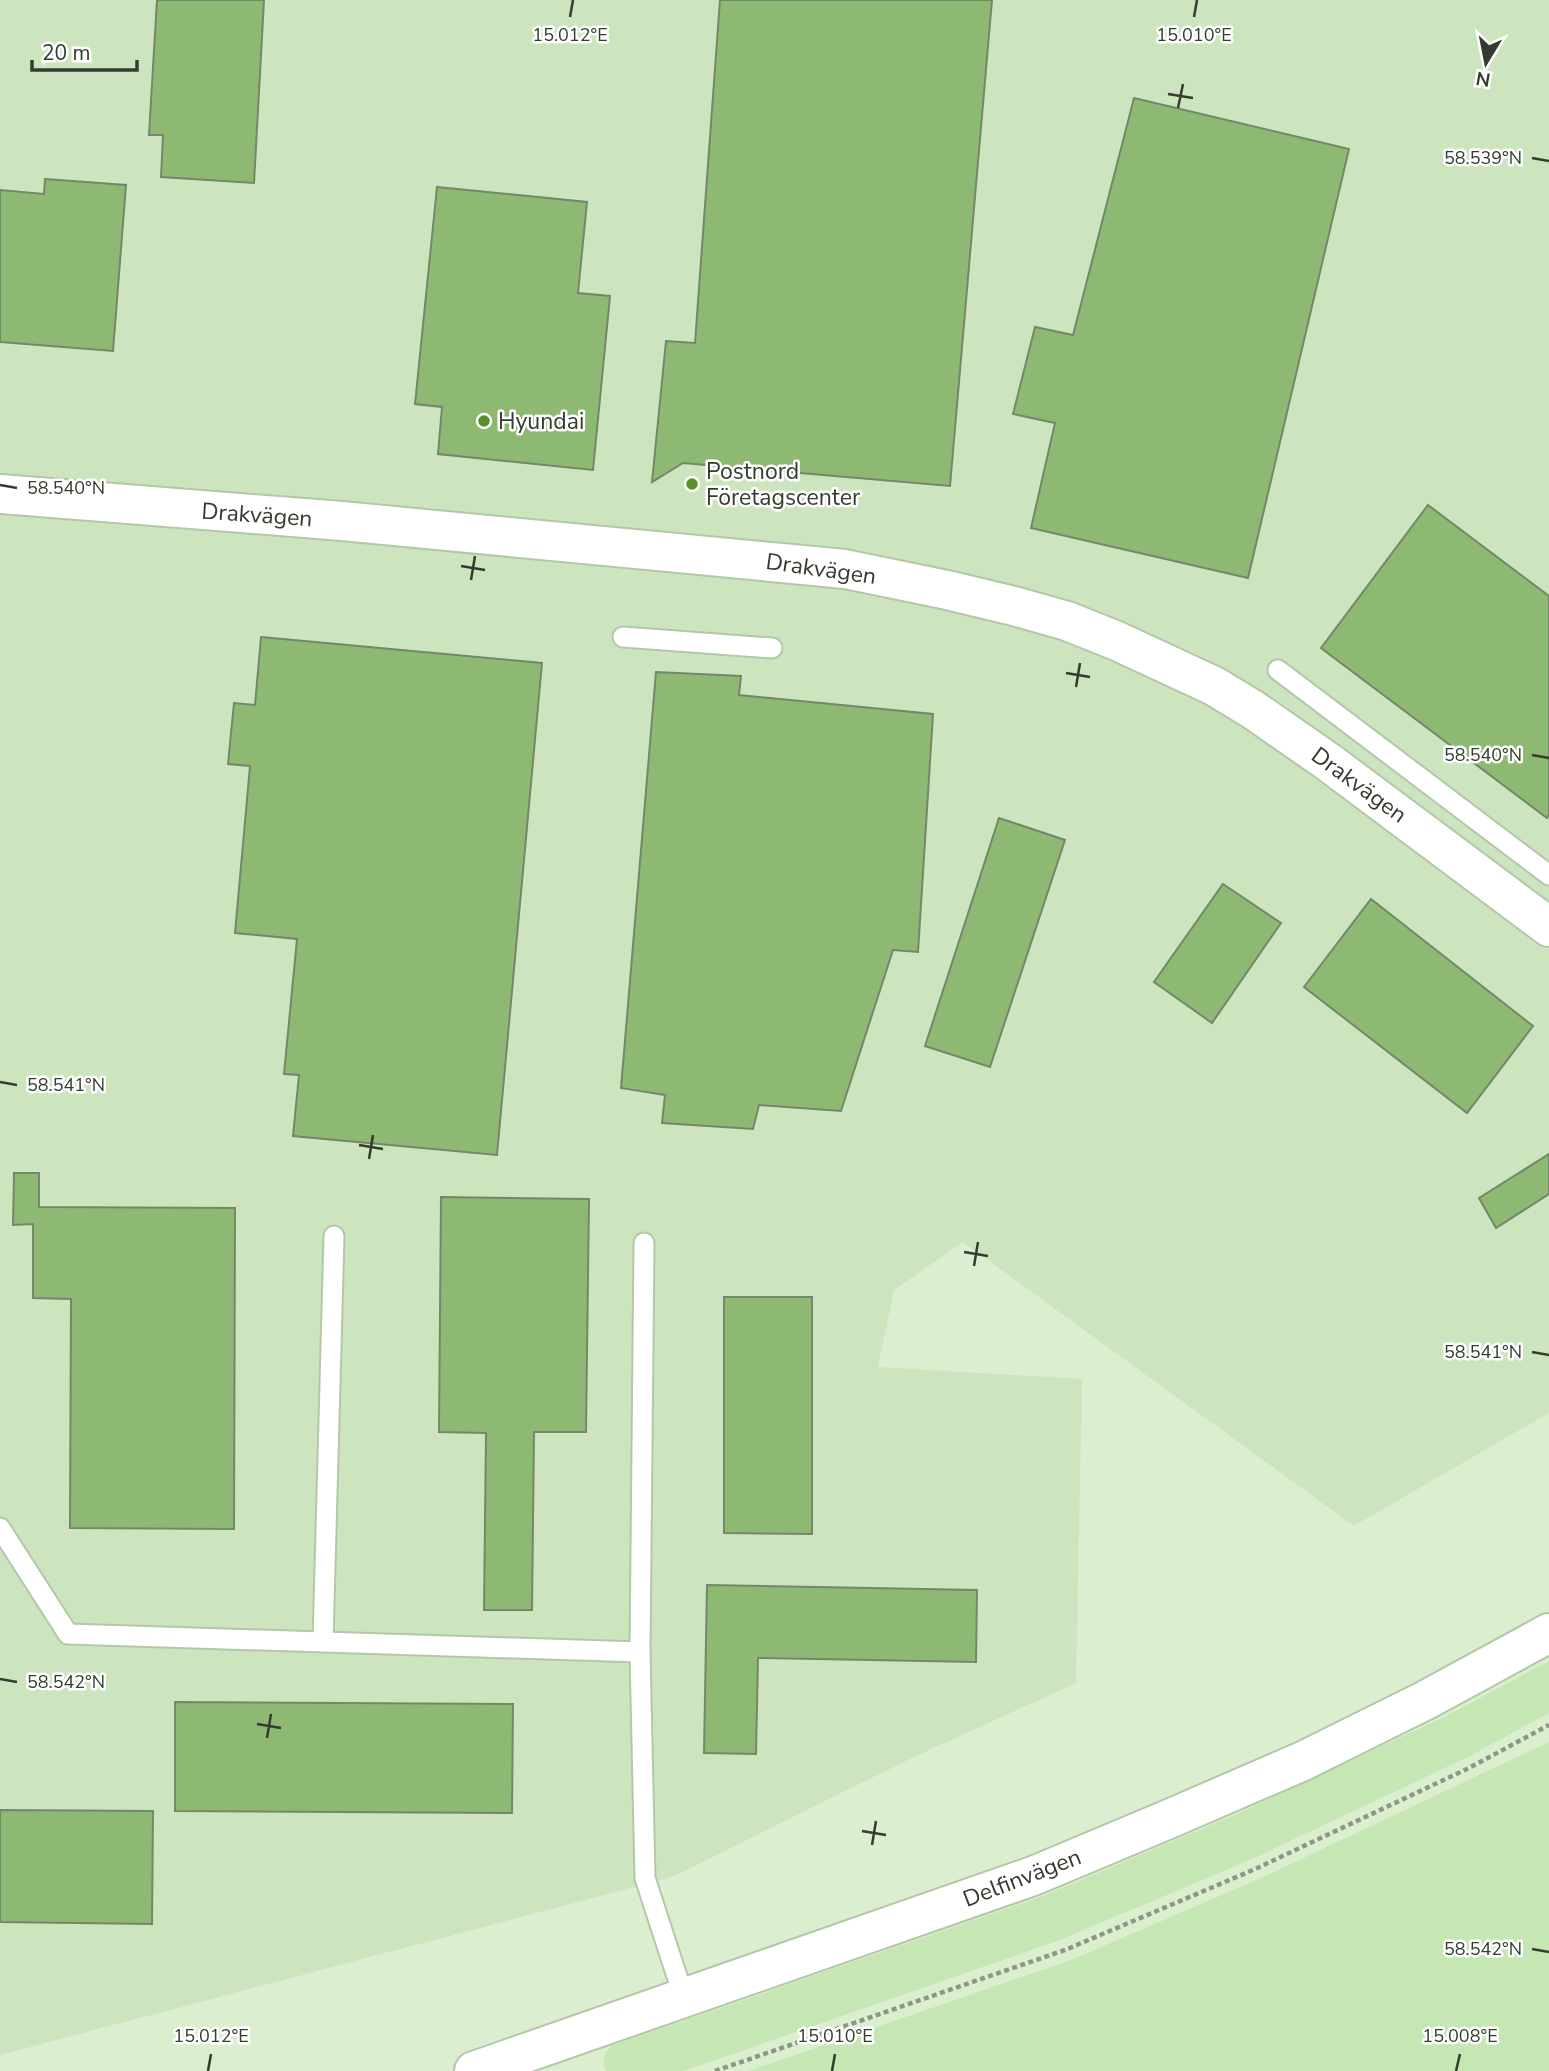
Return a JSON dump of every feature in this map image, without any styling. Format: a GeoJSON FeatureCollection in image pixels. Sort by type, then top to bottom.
{"type":"FeatureCollection","features":[{"type":"Feature","properties":{"kind":"street","name":"Drakvägen"},"geometry":{"type":"LineString","coordinates":[[0,494],[342,521],[845,569],[1014,606],[1067,621],[1117,641],[1214,686],[1327,761],[1549,927]]}},
{"type":"Feature","properties":{"kind":"street","name":"Delfinvägen"},"geometry":{"type":"LineString","coordinates":[[474,2071],[1033,1876],[1303,1760],[1414,1706],[1549,1633]]}},
{"type":"Feature","properties":{"kind":"lane"},"geometry":{"type":"LineString","coordinates":[[623,637],[772,648]]}},
{"type":"Feature","properties":{"kind":"lane"},"geometry":{"type":"LineString","coordinates":[[1278,670],[1549,875]]}},
{"type":"Feature","properties":{"kind":"lane"},"geometry":{"type":"LineString","coordinates":[[323,1642],[334,1236]]}},
{"type":"Feature","properties":{"kind":"lane"},"geometry":{"type":"LineString","coordinates":[[644,1243],[640,1652],[645,1878],[684,1998]]}},
{"type":"Feature","properties":{"kind":"lane"},"geometry":{"type":"LineString","coordinates":[[0,1528],[68,1633],[640,1652]]}},
{"type":"Feature","properties":{"kind":"path"},"geometry":{"type":"LineString","coordinates":[[715,2071],[1065,1950],[1253,1870],[1469,1768],[1549,1726]]}},
{"type":"Feature","properties":{"kind":"shaded area"},"geometry":{"type":"Polygon","coordinates":[[[0,0],[1549,0],[1549,1413],[1354,1526],[963,1242],[894,1290],[878,1367],[1082,1379],[1076,1683],[916,1756],[672,1877],[0,2055],[0,0]]]}},
{"type":"Feature","properties":{"kind":"shaded area"},"geometry":{"type":"Polygon","coordinates":[[[1549,1661],[1549,1713],[1466,1758],[1252,1859],[1060,1940],[684,2071],[606,2071],[604,2058],[611,2046],[1043,1896],[1235,1815],[1444,1717],[1549,1661]]]}},
{"type":"Feature","properties":{"kind":"shaded area"},"geometry":{"type":"Polygon","coordinates":[[[1549,1742],[1549,2071],[749,2071],[1071,1960],[1259,1879],[1549,1742]]]}},
{"type":"Feature","properties":{"kind":"building"},"geometry":{"type":"Polygon","coordinates":[[[157,0],[264,0],[254,183],[161,177],[163,135],[149,135],[157,0]]]}},
{"type":"Feature","properties":{"kind":"building"},"geometry":{"type":"Polygon","coordinates":[[[720,0],[992,0],[950,486],[683,463],[652,482],[666,341],[695,343],[720,0]]]}},
{"type":"Feature","properties":{"kind":"building"},"geometry":{"type":"Polygon","coordinates":[[[1134,98],[1349,149],[1248,578],[1031,528],[1055,423],[1013,414],[1035,327],[1073,335],[1134,98]]]}},
{"type":"Feature","properties":{"kind":"building"},"geometry":{"type":"Polygon","coordinates":[[[45,179],[126,185],[113,351],[0,342],[0,190],[44,194],[45,179]]]}},
{"type":"Feature","properties":{"kind":"building"},"geometry":{"type":"Polygon","coordinates":[[[437,187],[587,202],[578,293],[610,296],[593,470],[438,454],[442,407],[415,404],[437,187]]]}},
{"type":"Feature","properties":{"kind":"building"},"geometry":{"type":"Polygon","coordinates":[[[1428,505],[1549,596],[1547,818],[1321,648],[1428,505]]]}},
{"type":"Feature","properties":{"kind":"building"},"geometry":{"type":"Polygon","coordinates":[[[261,637],[542,663],[497,1155],[293,1136],[299,1075],[284,1074],[297,939],[235,933],[250,766],[228,764],[234,703],[255,705],[261,637]]]}},
{"type":"Feature","properties":{"kind":"building"},"geometry":{"type":"Polygon","coordinates":[[[656,672],[741,676],[739,695],[933,714],[918,952],[893,950],[841,1111],[759,1105],[753,1129],[662,1123],[665,1095],[621,1088],[656,672]]]}},
{"type":"Feature","properties":{"kind":"building"},"geometry":{"type":"Polygon","coordinates":[[[999,818],[1065,840],[990,1067],[925,1046],[999,818]]]}},
{"type":"Feature","properties":{"kind":"building"},"geometry":{"type":"Polygon","coordinates":[[[1223,884],[1281,923],[1212,1023],[1154,982],[1223,884]]]}},
{"type":"Feature","properties":{"kind":"building"},"geometry":{"type":"Polygon","coordinates":[[[1371,899],[1533,1026],[1467,1113],[1304,987],[1371,899]]]}},
{"type":"Feature","properties":{"kind":"building"},"geometry":{"type":"Polygon","coordinates":[[[1549,1154],[1549,1194],[1496,1228],[1479,1198],[1549,1154]]]}},
{"type":"Feature","properties":{"kind":"building"},"geometry":{"type":"Polygon","coordinates":[[[14,1173],[39,1173],[39,1207],[235,1208],[234,1529],[70,1528],[71,1299],[33,1298],[33,1224],[13,1225],[14,1173]]]}},
{"type":"Feature","properties":{"kind":"building"},"geometry":{"type":"Polygon","coordinates":[[[441,1197],[589,1199],[586,1432],[534,1432],[532,1610],[484,1610],[486,1433],[439,1432],[441,1197]]]}},
{"type":"Feature","properties":{"kind":"building"},"geometry":{"type":"Polygon","coordinates":[[[724,1297],[812,1297],[812,1534],[724,1533],[724,1297]]]}},
{"type":"Feature","properties":{"kind":"building"},"geometry":{"type":"Polygon","coordinates":[[[707,1585],[977,1590],[976,1662],[758,1658],[756,1754],[704,1753],[707,1585]]]}},
{"type":"Feature","properties":{"kind":"building"},"geometry":{"type":"Polygon","coordinates":[[[175,1702],[513,1704],[512,1813],[175,1811],[175,1702]]]}},
{"type":"Feature","properties":{"kind":"building"},"geometry":{"type":"Polygon","coordinates":[[[0,1810],[153,1811],[152,1924],[0,1922],[0,1810]]]}},
{"type":"Feature","properties":{"kind":"place","name":"Hyundai"},"geometry":{"type":"Point","coordinates":[484,421]}},
{"type":"Feature","properties":{"kind":"place","name":"Postnord Företagscenter"},"geometry":{"type":"Point","coordinates":[692,484]}}]}
